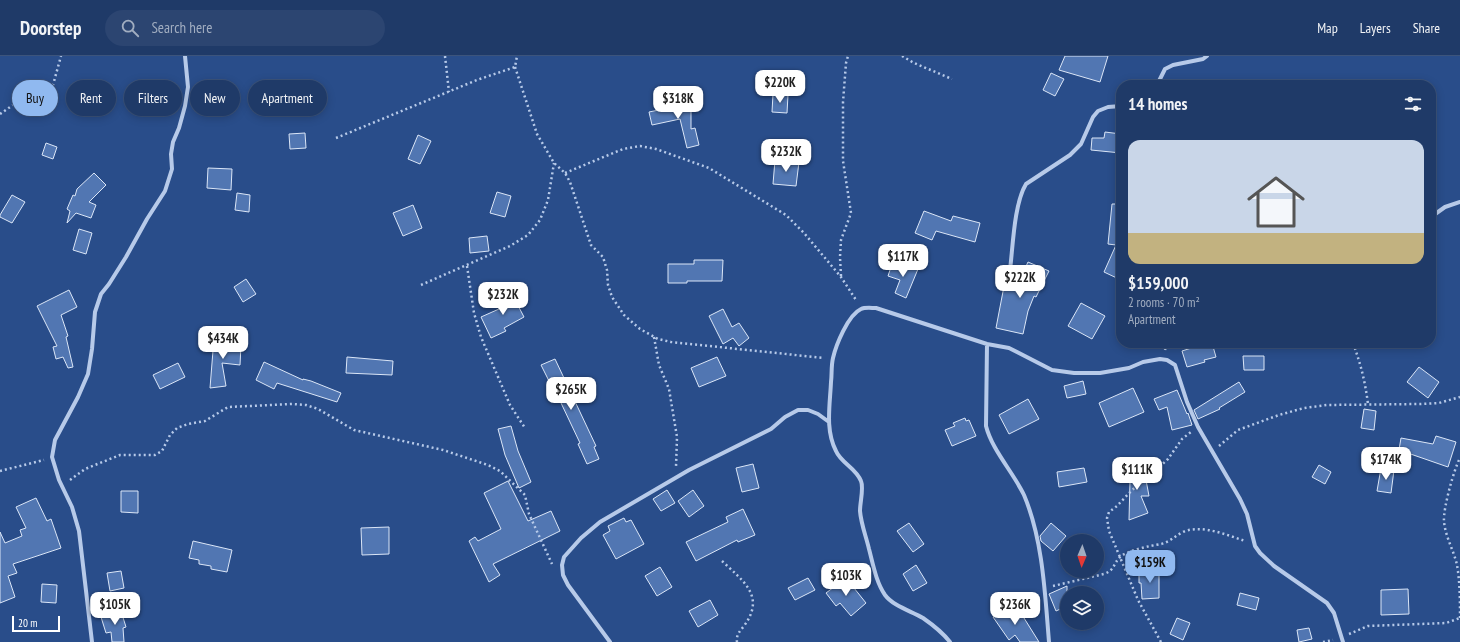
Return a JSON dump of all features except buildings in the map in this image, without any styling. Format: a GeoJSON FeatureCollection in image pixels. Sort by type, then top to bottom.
{"type":"FeatureCollection","features":[{"type":"Feature","properties":{"kind":"street"},"geometry":{"type":"LineString","coordinates":[[92,642],[79,531],[72,507],[62,487],[52,457],[55,440],[78,397],[88,374],[95,312],[100,294],[109,284],[147,219],[166,191],[172,170],[174,142],[186,106],[188,87],[185,56]]}},
{"type":"Feature","properties":{"kind":"street"},"geometry":{"type":"LineString","coordinates":[[1160,80],[1165,69],[1172,65],[1203,59],[1207,56]]}},
{"type":"Feature","properties":{"kind":"street"},"geometry":{"type":"LineString","coordinates":[[1010,270],[1017,211],[1022,190],[1026,184],[1070,155],[1081,144],[1093,118],[1098,111],[1108,107],[1116,106]]}},
{"type":"Feature","properties":{"kind":"street"},"geometry":{"type":"LineString","coordinates":[[1436,214],[1445,207],[1460,202]]}},
{"type":"Feature","properties":{"kind":"street"},"geometry":{"type":"LineString","coordinates":[[950,642],[944,635],[924,619],[892,601],[886,596],[881,588],[862,526],[860,511],[860,497],[862,488],[861,481],[855,471],[836,452],[829,422],[833,359],[843,331],[861,309],[876,308],[987,344],[1009,348],[1052,370],[1074,374],[1100,373],[1129,368],[1143,362],[1160,359],[1167,360],[1175,365],[1198,426],[1247,514],[1254,543],[1260,553],[1274,566],[1327,603],[1334,613],[1342,640]]}},
{"type":"Feature","properties":{"kind":"street"},"geometry":{"type":"LineString","coordinates":[[987,344],[987,400],[985,416],[988,435],[1028,505],[1039,550],[1045,588],[1049,642]]}},
{"type":"Feature","properties":{"kind":"street"},"geometry":{"type":"LineString","coordinates":[[610,642],[568,585],[563,575],[562,565],[564,557],[581,538],[600,522],[676,477],[771,429],[798,410],[808,410],[818,414],[829,422]]}},
{"type":"Feature","properties":{"kind":"path"},"geometry":{"type":"LineString","coordinates":[[0,114],[13,105],[47,90],[53,85],[61,56]]}},
{"type":"Feature","properties":{"kind":"path"},"geometry":{"type":"LineString","coordinates":[[445,56],[449,92]]}},
{"type":"Feature","properties":{"kind":"path"},"geometry":{"type":"LineString","coordinates":[[517,56],[516,67],[537,134],[554,163],[565,173],[570,182],[591,245],[603,257],[607,270],[608,285],[612,297],[624,315],[640,329],[658,339],[671,342],[833,359]]}},
{"type":"Feature","properties":{"kind":"path"},"geometry":{"type":"LineString","coordinates":[[841,277],[841,240],[850,213],[843,161],[843,102],[846,63],[848,56]]}},
{"type":"Feature","properties":{"kind":"path"},"geometry":{"type":"LineString","coordinates":[[902,56],[914,63],[952,79]]}},
{"type":"Feature","properties":{"kind":"path"},"geometry":{"type":"LineString","coordinates":[[336,138],[449,92],[516,67]]}},
{"type":"Feature","properties":{"kind":"path"},"geometry":{"type":"LineString","coordinates":[[565,173],[623,149],[640,146],[656,149],[709,168],[786,215],[804,233],[841,277],[861,309]]}},
{"type":"Feature","properties":{"kind":"path"},"geometry":{"type":"LineString","coordinates":[[421,285],[510,246],[528,235],[540,220],[548,200],[554,163]]}},
{"type":"Feature","properties":{"kind":"path"},"geometry":{"type":"LineString","coordinates":[[467,266],[474,313],[481,337],[510,405],[525,428]]}},
{"type":"Feature","properties":{"kind":"path"},"geometry":{"type":"LineString","coordinates":[[654,337],[659,365],[669,389],[676,437],[676,477]]}},
{"type":"Feature","properties":{"kind":"path"},"geometry":{"type":"LineString","coordinates":[[1355,348],[1365,381],[1368,404]]}},
{"type":"Feature","properties":{"kind":"path"},"geometry":{"type":"LineString","coordinates":[[1212,451],[1238,430],[1279,414],[1304,408],[1326,405],[1439,403],[1460,397]]}},
{"type":"Feature","properties":{"kind":"path"},"geometry":{"type":"LineString","coordinates":[[62,487],[85,469],[120,455],[155,456],[162,452],[170,435],[177,428],[188,424],[205,421],[228,408],[292,404],[306,405],[318,409],[354,430],[443,450],[488,465],[500,471],[525,495],[529,514],[554,567]]}},
{"type":"Feature","properties":{"kind":"path"},"geometry":{"type":"LineString","coordinates":[[1161,642],[1138,600],[1109,531],[1107,518],[1109,512],[1168,459],[1182,439],[1198,426]]}},
{"type":"Feature","properties":{"kind":"path"},"geometry":{"type":"LineString","coordinates":[[0,471],[52,457]]}},
{"type":"Feature","properties":{"kind":"path"},"geometry":{"type":"LineString","coordinates":[[1342,640],[1368,626],[1446,623],[1460,618],[1460,595],[1457,566],[1444,521],[1451,484],[1456,465],[1460,458]]}},
{"type":"Feature","properties":{"kind":"path"},"geometry":{"type":"LineString","coordinates":[[1045,588],[1110,572],[1120,557],[1147,546],[1167,542],[1192,530],[1208,530],[1254,543]]}},
{"type":"Feature","properties":{"kind":"path"},"geometry":{"type":"LineString","coordinates":[[722,561],[745,583],[753,597],[754,606],[752,613],[738,634],[737,642]]}}]}
